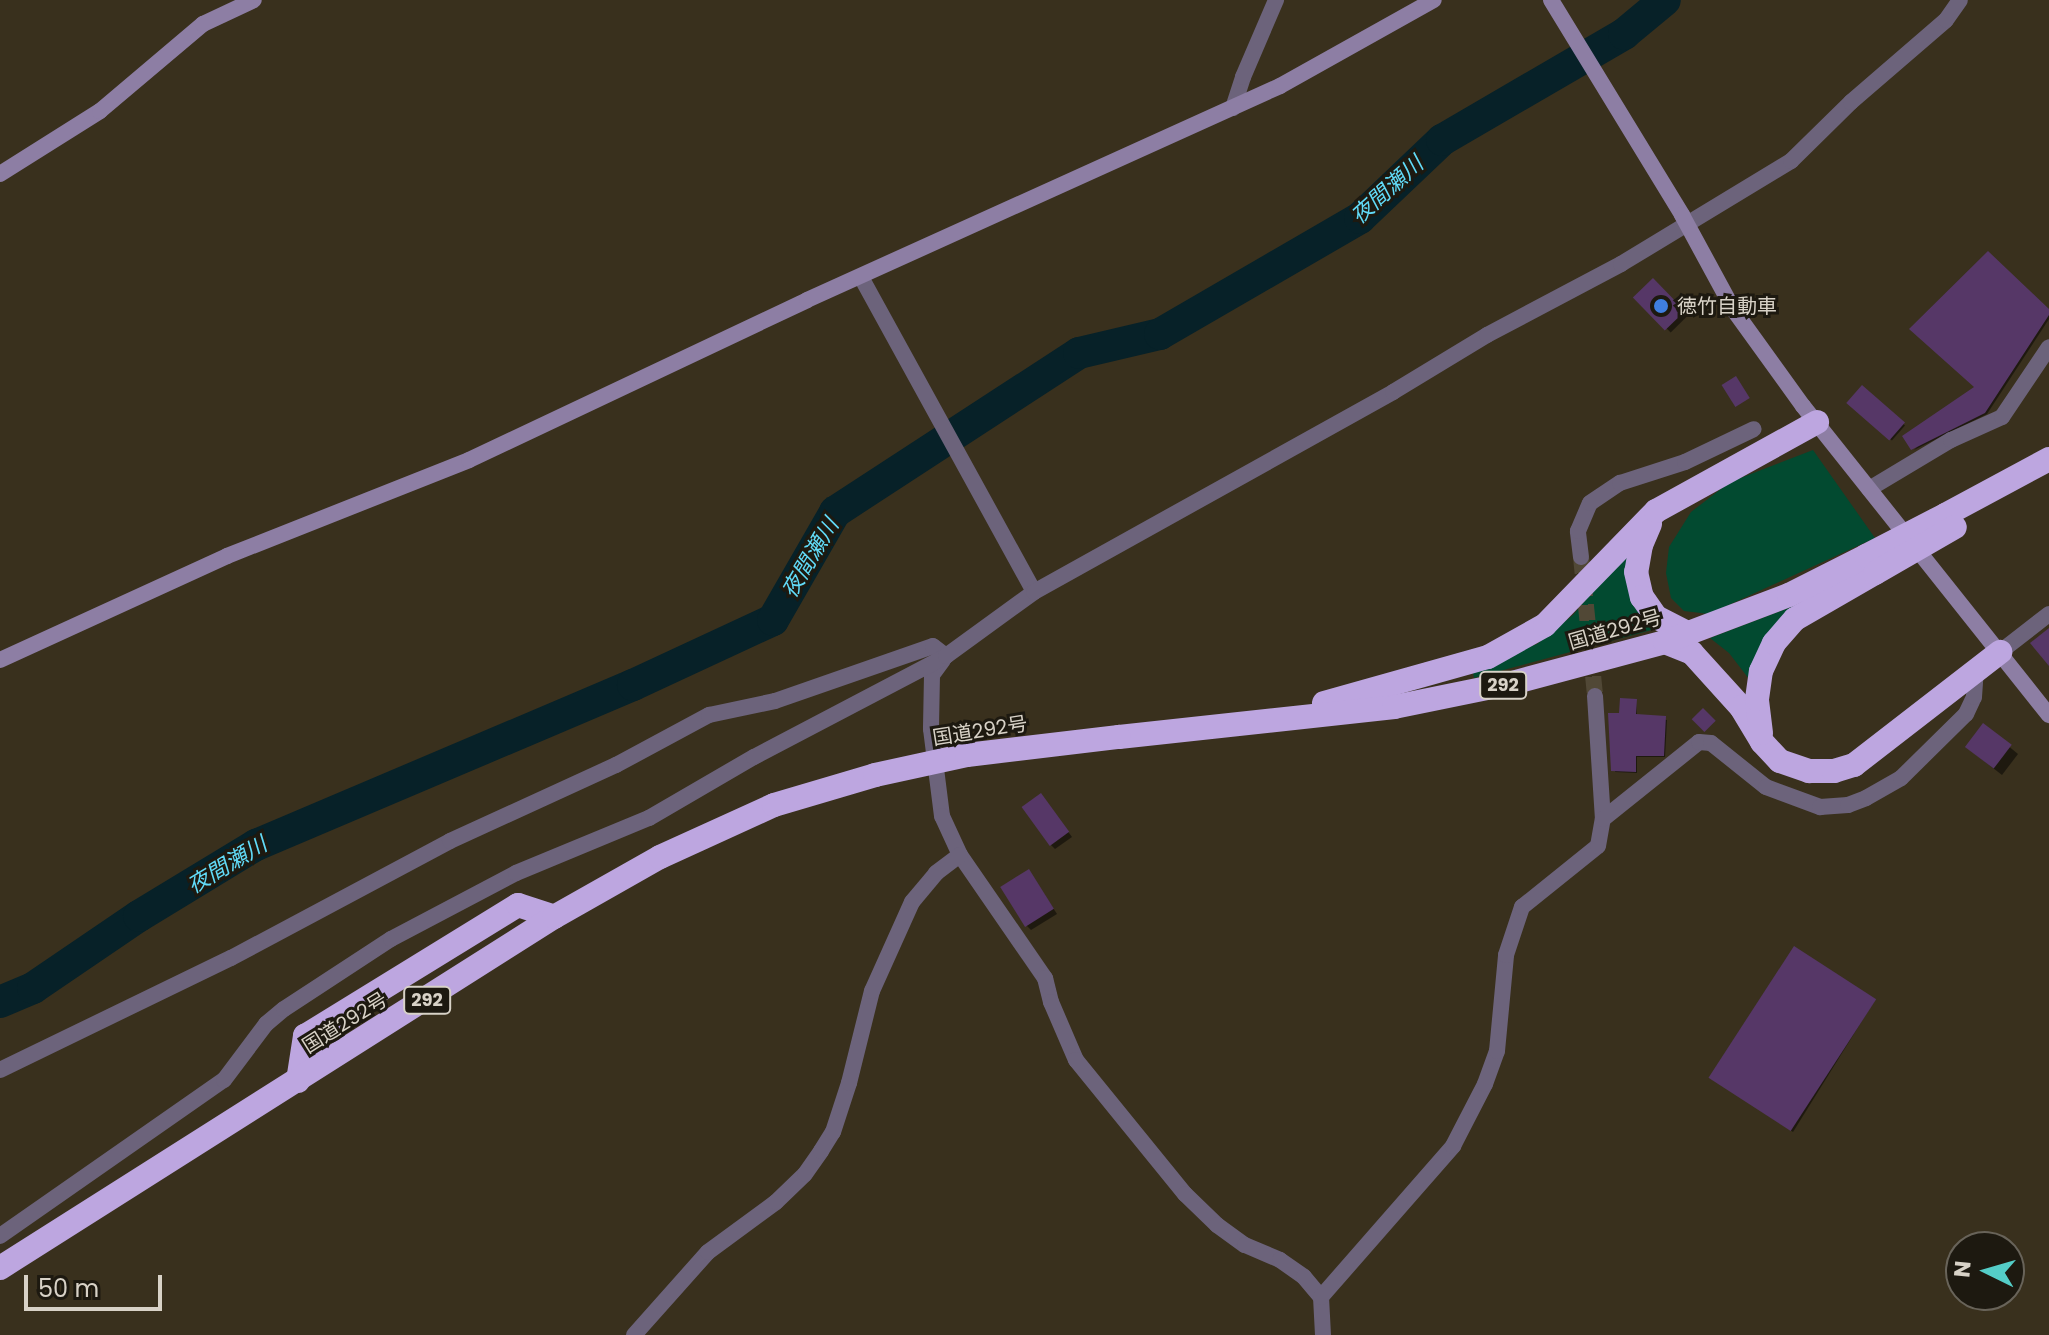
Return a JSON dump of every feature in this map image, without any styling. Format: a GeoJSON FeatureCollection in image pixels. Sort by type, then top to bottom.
{"type":"FeatureCollection","features":[{"type":"Feature","properties":{"kind":"highway"},"geometry":{"type":"LineString","coordinates":[[1256,722],[1488,657],[1545,625],[1656,511],[1817,422]]}},
{"type":"Feature","properties":{"kind":"highway"},"geometry":{"type":"LineString","coordinates":[[1762,742],[1757,699],[1761,671],[1774,643],[1795,619],[1871,565],[1950,521],[2049,459]]}},
{"type":"Feature","properties":{"kind":"highway"},"geometry":{"type":"LineString","coordinates":[[1656,511],[1641,545],[1636,572],[1642,597],[1656,617],[1741,707],[1762,742],[1780,761],[1809,771],[1834,771],[1854,765],[2000,652]]}},
{"type":"Feature","properties":{"kind":"highway","name":"国道292号"},"geometry":{"type":"LineString","coordinates":[[0,1268],[554,917],[660,857],[774,805],[875,775],[967,755],[1394,707],[1512,683],[1676,638],[1871,565]]}},
{"type":"Feature","properties":{"kind":"highway"},"geometry":{"type":"LineString","coordinates":[[298,1081],[305,1036],[518,905],[554,917]]}},
{"type":"Feature","properties":{"kind":"street"},"geometry":{"type":"LineString","coordinates":[[0,174],[100,111],[203,24],[254,0]]}},
{"type":"Feature","properties":{"kind":"street"},"geometry":{"type":"LineString","coordinates":[[1233,108],[1276,0]]}},
{"type":"Feature","properties":{"kind":"street"},"geometry":{"type":"LineString","coordinates":[[0,660],[227,556],[469,460],[1280,86],[1434,0]]}},
{"type":"Feature","properties":{"kind":"street"},"geometry":{"type":"LineString","coordinates":[[1551,0],[1684,221],[1733,309],[1869,489],[2049,715]]}},
{"type":"Feature","properties":{"kind":"street"},"geometry":{"type":"LineString","coordinates":[[0,1236],[224,1080],[266,1024],[391,939],[516,873],[649,818],[754,757],[946,656],[1030,585],[1393,392],[1791,161],[1851,102],[1946,20],[1960,0]]}},
{"type":"Feature","properties":{"kind":"street"},"geometry":{"type":"LineString","coordinates":[[861,277],[1030,585]]}},
{"type":"Feature","properties":{"kind":"street"},"geometry":{"type":"LineString","coordinates":[[1869,489],[1951,440],[2002,417],[2049,347]]}},
{"type":"Feature","properties":{"kind":"street"},"geometry":{"type":"LineString","coordinates":[[1581,557],[1578,531],[1590,503],[1620,483],[1685,462],[1754,429]]}},
{"type":"Feature","properties":{"kind":"street"},"geometry":{"type":"LineString","coordinates":[[2000,652],[2049,614]]}},
{"type":"Feature","properties":{"kind":"street"},"geometry":{"type":"LineString","coordinates":[[0,1070],[231,958],[450,841],[616,765],[709,715],[775,701],[933,646],[946,656]]}},
{"type":"Feature","properties":{"kind":"street"},"geometry":{"type":"LineString","coordinates":[[946,656],[932,675],[931,729],[942,816],[960,855],[1045,978],[1051,1002],[1076,1060],[1185,1194],[1217,1225],[1245,1245],[1280,1260],[1304,1277],[1321,1297],[1322,1329],[1306,1335]]}},
{"type":"Feature","properties":{"kind":"street"},"geometry":{"type":"LineString","coordinates":[[1603,819],[1699,742],[1711,743],[1766,787],[1820,807],[1848,805],[1866,798],[1901,778],[1966,714],[1974,697],[1976,670]]}},
{"type":"Feature","properties":{"kind":"street"},"geometry":{"type":"LineString","coordinates":[[1321,1297],[1453,1146],[1485,1084],[1497,1051],[1506,955],[1522,907],[1598,846],[1603,819],[1595,696]]}},
{"type":"Feature","properties":{"kind":"street"},"geometry":{"type":"LineString","coordinates":[[634,1335],[708,1252],[776,1202],[813,1162],[833,1132],[872,991],[912,902],[936,873],[960,855]]}},
{"type":"Feature","properties":{"kind":"green space"},"geometry":{"type":"Polygon","coordinates":[[[1813,450],[1875,538],[1709,614],[1684,611],[1671,598],[1666,573],[1669,547],[1691,512],[1730,482],[1813,450]]]}},
{"type":"Feature","properties":{"kind":"green space"},"geometry":{"type":"Polygon","coordinates":[[[1631,546],[1659,628],[1474,678],[1472,668],[1537,644],[1573,615],[1631,546]]]}},
{"type":"Feature","properties":{"kind":"green space"},"geometry":{"type":"Polygon","coordinates":[[[1799,604],[1756,688],[1729,653],[1710,638],[1799,604]]]}},
{"type":"Feature","properties":{"kind":"building"},"geometry":{"type":"Polygon","coordinates":[[[1988,251],[2049,309],[2049,315],[1985,413],[1911,450],[1902,436],[1974,387],[1909,329],[1988,251]]]}},
{"type":"Feature","properties":{"kind":"building"},"geometry":{"type":"Polygon","coordinates":[[[1653,278],[1685,311],[1665,331],[1633,297],[1653,278]]]}},
{"type":"Feature","properties":{"kind":"building"},"geometry":{"type":"Polygon","coordinates":[[[1736,376],[1750,398],[1735,407],[1722,385],[1736,376]]]}},
{"type":"Feature","properties":{"kind":"building"},"geometry":{"type":"Polygon","coordinates":[[[1862,385],[1905,422],[1889,441],[1846,403],[1862,385]]]}},
{"type":"Feature","properties":{"kind":"building"},"geometry":{"type":"Polygon","coordinates":[[[2049,628],[2049,666],[2030,643],[2049,628]]]}},
{"type":"Feature","properties":{"kind":"building"},"geometry":{"type":"Polygon","coordinates":[[[1620,698],[1637,699],[1636,714],[1666,716],[1664,756],[1636,756],[1636,772],[1611,771],[1608,713],[1619,713],[1620,698]]]}},
{"type":"Feature","properties":{"kind":"building"},"geometry":{"type":"Polygon","coordinates":[[[1703,708],[1716,721],[1704,732],[1692,719],[1703,708]]]}},
{"type":"Feature","properties":{"kind":"building"},"geometry":{"type":"Polygon","coordinates":[[[1983,723],[2012,745],[1994,769],[1965,747],[1983,723]]]}},
{"type":"Feature","properties":{"kind":"building"},"geometry":{"type":"Polygon","coordinates":[[[1041,793],[1069,832],[1050,846],[1022,807],[1041,793]]]}},
{"type":"Feature","properties":{"kind":"building"},"geometry":{"type":"Polygon","coordinates":[[[1029,869],[1054,909],[1025,927],[1000,887],[1029,869]]]}},
{"type":"Feature","properties":{"kind":"building"},"geometry":{"type":"Polygon","coordinates":[[[1794,946],[1876,999],[1791,1131],[1708,1078],[1794,946]]]}},
{"type":"Feature","properties":{"kind":"waterway","name":"夜間瀬川"},"geometry":{"type":"LineString","coordinates":[[0,1002],[33,988],[139,916],[256,845],[633,685],[773,620],[835,512],[1079,353],[1160,334],[1360,218],[1442,140],[1624,34],[1665,0]]}},
{"type":"Feature","properties":{"kind":"tunnel"},"geometry":{"type":"LineString","coordinates":[[1581,557],[1595,696]]}},
{"type":"Feature","properties":{"kind":"place","name":"徳竹自動車"},"geometry":{"type":"Point","coordinates":[1661,306]}}]}
